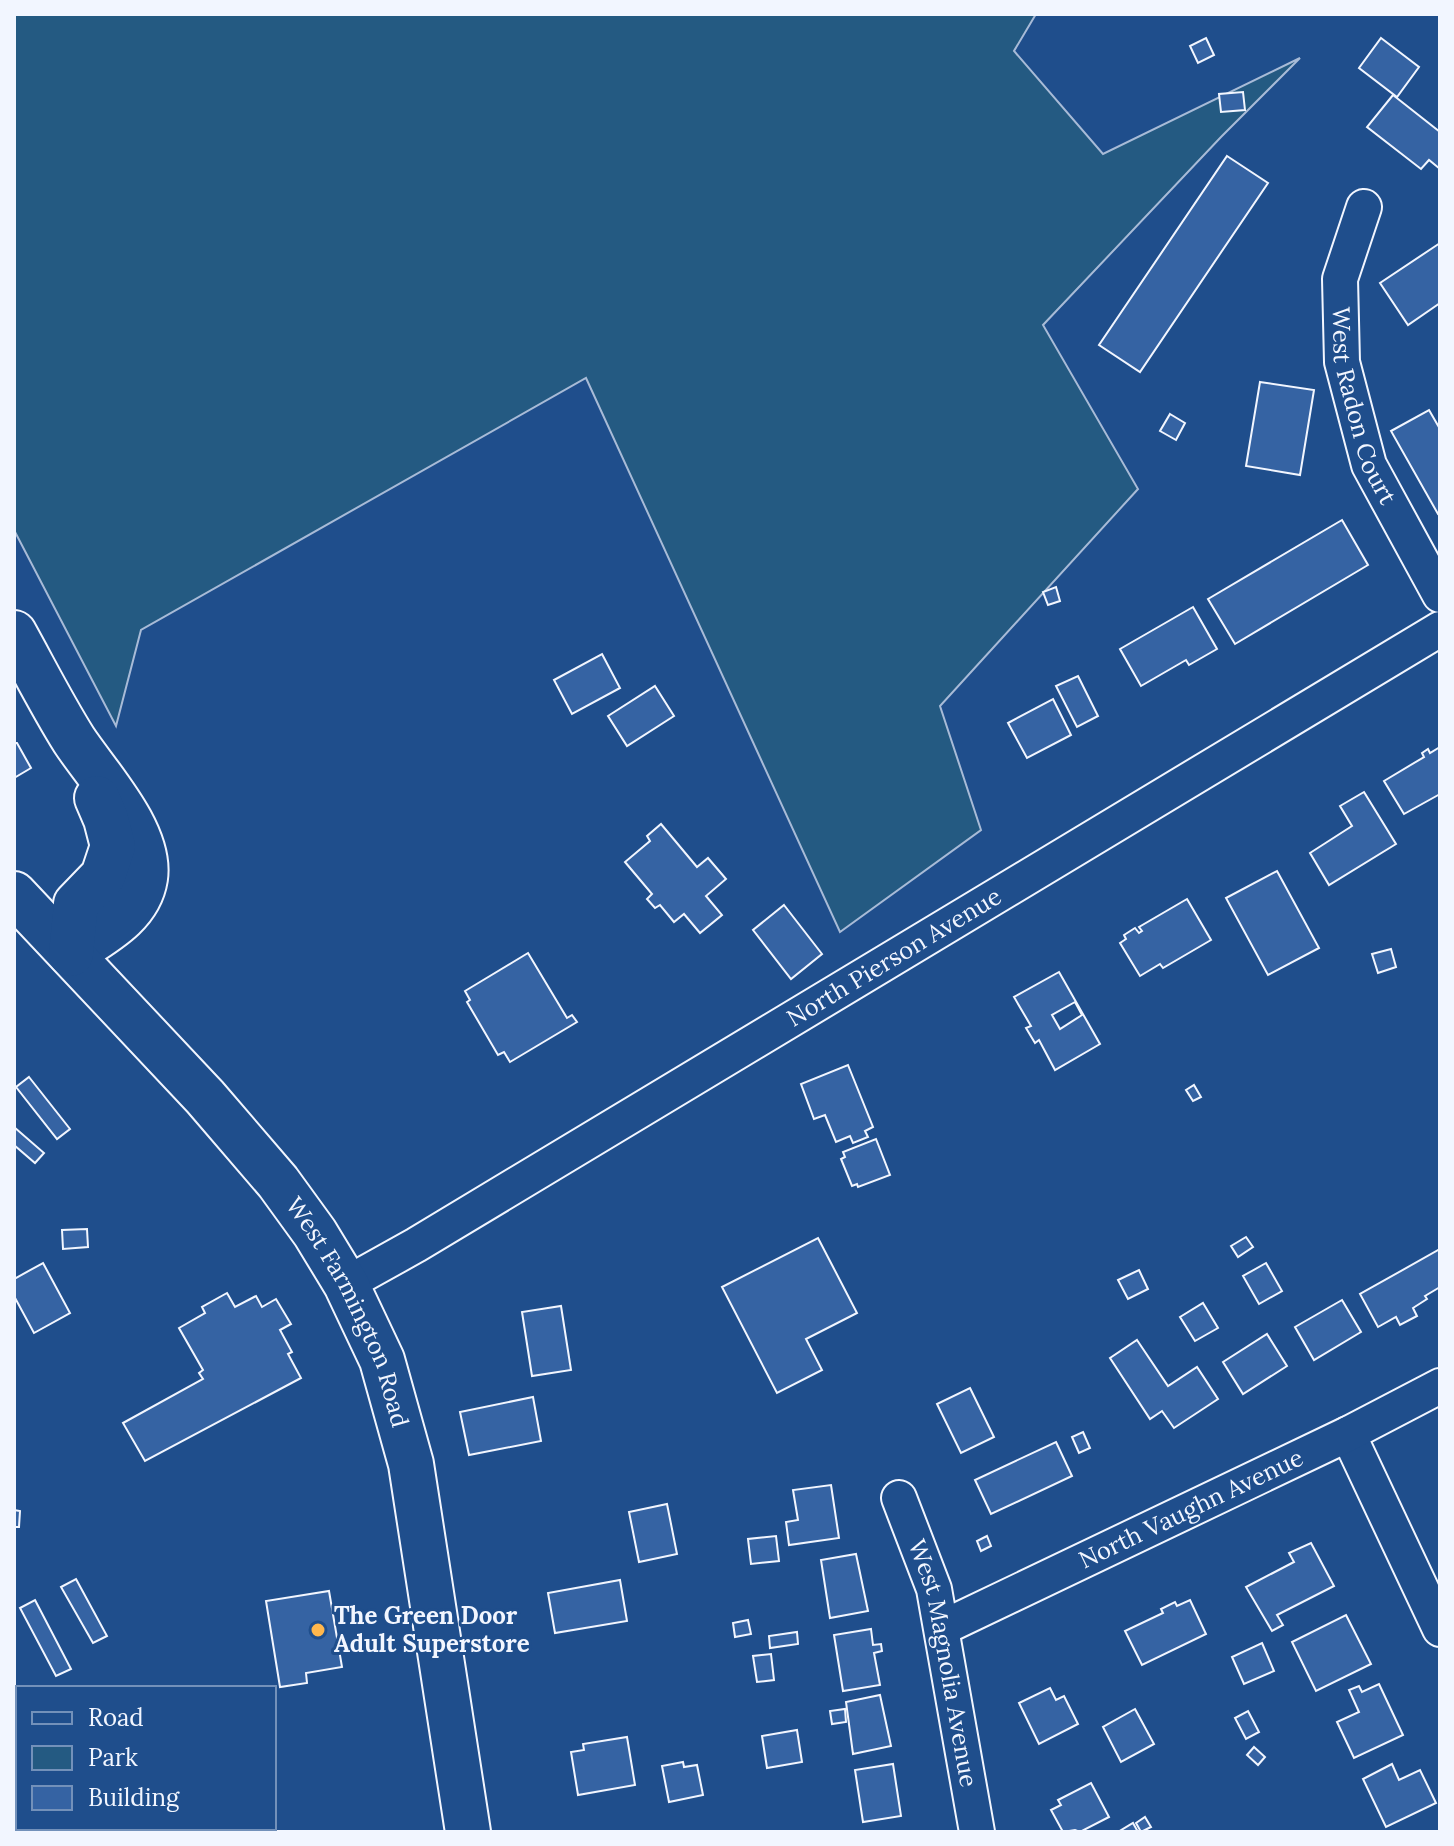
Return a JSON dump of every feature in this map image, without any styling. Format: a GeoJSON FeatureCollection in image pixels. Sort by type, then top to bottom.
{"type":"FeatureCollection","features":[{"type":"Feature","properties":{"kind":"main road"},"geometry":{"type":"LineString","coordinates":[[14,633],[74,740],[106,819],[113,846],[103,876],[76,904],[71,954]]}},
{"type":"Feature","properties":{"kind":"main road","name":"West Farmington Road"},"geometry":{"type":"LineString","coordinates":[[14,894],[205,1097],[278,1182],[315,1233],[346,1284],[382,1360],[411,1464],[468,1832]]}},
{"type":"Feature","properties":{"kind":"street","name":"West Radon Court"},"geometry":{"type":"LineString","coordinates":[[1364,207],[1340,279],[1342,362],[1369,465],[1440,595]]}},
{"type":"Feature","properties":{"kind":"street","name":"North Pierson Avenue"},"geometry":{"type":"LineString","coordinates":[[346,1284],[416,1245],[1440,629]]}},
{"type":"Feature","properties":{"kind":"street","name":"North Vaughn Avenue"},"geometry":{"type":"LineString","coordinates":[[942,1628],[1348,1434],[1440,1386]]}},
{"type":"Feature","properties":{"kind":"street"},"geometry":{"type":"LineString","coordinates":[[1348,1434],[1440,1629]]}},
{"type":"Feature","properties":{"kind":"street","name":"West Magnolia Avenue"},"geometry":{"type":"LineString","coordinates":[[899,1498],[931,1578],[977,1832]]}},
{"type":"Feature","properties":{"kind":"green space"},"geometry":{"type":"Polygon","coordinates":[[[14,14],[1036,14],[1014,51],[1103,154],[1300,58],[1043,325],[1138,489],[940,706],[981,830],[840,932],[586,378],[141,630],[116,726],[14,530],[14,14]]]}},
{"type":"Feature","properties":{"kind":"building"},"geometry":{"type":"Polygon","coordinates":[[[1206,38],[1214,55],[1198,63],[1190,46],[1206,38]]]}},
{"type":"Feature","properties":{"kind":"building"},"geometry":{"type":"Polygon","coordinates":[[[1381,38],[1419,67],[1397,97],[1359,68],[1381,38]]]}},
{"type":"Feature","properties":{"kind":"building"},"geometry":{"type":"Polygon","coordinates":[[[1243,92],[1245,110],[1221,112],[1219,94],[1243,92]]]}},
{"type":"Feature","properties":{"kind":"building"},"geometry":{"type":"Polygon","coordinates":[[[1393,95],[1440,132],[1440,169],[1429,160],[1421,169],[1367,127],[1393,95]]]}},
{"type":"Feature","properties":{"kind":"building"},"geometry":{"type":"Polygon","coordinates":[[[1227,156],[1268,183],[1140,372],[1099,345],[1227,156]]]}},
{"type":"Feature","properties":{"kind":"building"},"geometry":{"type":"Polygon","coordinates":[[[1440,243],[1440,303],[1408,325],[1380,283],[1440,243]]]}},
{"type":"Feature","properties":{"kind":"building"},"geometry":{"type":"Polygon","coordinates":[[[1260,382],[1314,390],[1300,475],[1246,466],[1260,382]]]}},
{"type":"Feature","properties":{"kind":"building"},"geometry":{"type":"Polygon","coordinates":[[[1429,410],[1440,429],[1438,514],[1391,431],[1429,410]]]}},
{"type":"Feature","properties":{"kind":"building"},"geometry":{"type":"Polygon","coordinates":[[[1170,414],[1185,423],[1176,440],[1160,431],[1170,414]]]}},
{"type":"Feature","properties":{"kind":"building"},"geometry":{"type":"Polygon","coordinates":[[[1342,520],[1368,565],[1235,644],[1208,599],[1342,520]]]}},
{"type":"Feature","properties":{"kind":"building"},"geometry":{"type":"Polygon","coordinates":[[[1056,587],[1060,601],[1048,605],[1043,592],[1056,587]]]}},
{"type":"Feature","properties":{"kind":"building"},"geometry":{"type":"Polygon","coordinates":[[[1193,607],[1217,649],[1189,665],[1186,660],[1141,686],[1120,649],[1193,607]]]}},
{"type":"Feature","properties":{"kind":"building"},"geometry":{"type":"Polygon","coordinates":[[[602,654],[620,688],[572,714],[554,680],[602,654]]]}},
{"type":"Feature","properties":{"kind":"building"},"geometry":{"type":"Polygon","coordinates":[[[1078,676],[1098,716],[1077,727],[1056,686],[1078,676]]]}},
{"type":"Feature","properties":{"kind":"building"},"geometry":{"type":"Polygon","coordinates":[[[655,686],[674,716],[627,746],[608,716],[655,686]]]}},
{"type":"Feature","properties":{"kind":"building"},"geometry":{"type":"Polygon","coordinates":[[[1053,699],[1071,735],[1027,758],[1008,723],[1053,699]]]}},
{"type":"Feature","properties":{"kind":"building"},"geometry":{"type":"Polygon","coordinates":[[[14,743],[17,743],[31,768],[14,778],[14,743]]]}},
{"type":"Feature","properties":{"kind":"building"},"geometry":{"type":"Polygon","coordinates":[[[1440,747],[1440,794],[1404,814],[1384,781],[1424,757],[1422,753],[1428,749],[1430,753],[1440,747]]]}},
{"type":"Feature","properties":{"kind":"building"},"geometry":{"type":"Polygon","coordinates":[[[1364,792],[1396,844],[1329,885],[1310,853],[1352,826],[1340,806],[1364,792]]]}},
{"type":"Feature","properties":{"kind":"building"},"geometry":{"type":"Polygon","coordinates":[[[661,824],[697,867],[708,858],[726,879],[706,896],[722,915],[700,933],[684,914],[674,922],[660,905],[655,908],[647,899],[652,894],[625,862],[650,841],[647,836],[661,824]]]}},
{"type":"Feature","properties":{"kind":"building"},"geometry":{"type":"Polygon","coordinates":[[[1277,871],[1319,948],[1268,975],[1226,898],[1277,871]]]}},
{"type":"Feature","properties":{"kind":"building"},"geometry":{"type":"Polygon","coordinates":[[[1187,899],[1211,940],[1163,968],[1160,964],[1140,976],[1120,943],[1126,939],[1124,935],[1135,928],[1139,933],[1142,931],[1139,927],[1187,899]]]}},
{"type":"Feature","properties":{"kind":"building"},"geometry":{"type":"Polygon","coordinates":[[[784,905],[822,954],[791,979],[753,930],[784,905]]]}},
{"type":"Feature","properties":{"kind":"building"},"geometry":{"type":"Polygon","coordinates":[[[1391,949],[1396,967],[1378,973],[1372,954],[1391,949]]]}},
{"type":"Feature","properties":{"kind":"building"},"geometry":{"type":"Polygon","coordinates":[[[528,953],[567,1018],[572,1015],[577,1022],[510,1062],[504,1052],[498,1055],[467,1002],[470,1000],[465,991],[528,953]]]}},
{"type":"Feature","properties":{"kind":"building"},"geometry":{"type":"Polygon","coordinates":[[[1059,972],[1100,1044],[1055,1070],[1039,1040],[1035,1043],[1026,1028],[1031,1026],[1014,997],[1059,972]],[[1075,1002],[1052,1015],[1060,1029],[1082,1015],[1075,1002]]]}},
{"type":"Feature","properties":{"kind":"building"},"geometry":{"type":"Polygon","coordinates":[[[848,1065],[873,1127],[865,1131],[868,1137],[853,1143],[850,1136],[836,1142],[825,1115],[814,1119],[801,1084],[848,1065]]]}},
{"type":"Feature","properties":{"kind":"building"},"geometry":{"type":"Polygon","coordinates":[[[29,1077],[70,1129],[57,1139],[16,1087],[29,1077]]]}},
{"type":"Feature","properties":{"kind":"building"},"geometry":{"type":"Polygon","coordinates":[[[1194,1085],[1201,1097],[1193,1101],[1186,1090],[1194,1085]]]}},
{"type":"Feature","properties":{"kind":"building"},"geometry":{"type":"Polygon","coordinates":[[[14,1127],[44,1153],[35,1163],[14,1145],[14,1127]]]}},
{"type":"Feature","properties":{"kind":"building"},"geometry":{"type":"Polygon","coordinates":[[[876,1139],[890,1175],[858,1187],[857,1184],[852,1186],[841,1159],[845,1157],[843,1152],[876,1139]]]}},
{"type":"Feature","properties":{"kind":"building"},"geometry":{"type":"Polygon","coordinates":[[[87,1229],[88,1247],[63,1249],[62,1230],[87,1229]]]}},
{"type":"Feature","properties":{"kind":"building"},"geometry":{"type":"Polygon","coordinates":[[[1246,1237],[1253,1247],[1238,1257],[1231,1246],[1246,1237]]]}},
{"type":"Feature","properties":{"kind":"building"},"geometry":{"type":"Polygon","coordinates":[[[818,1238],[857,1313],[806,1339],[822,1370],[777,1393],[722,1287],[818,1238]]]}},
{"type":"Feature","properties":{"kind":"building"},"geometry":{"type":"Polygon","coordinates":[[[1440,1249],[1440,1287],[1413,1308],[1417,1316],[1400,1325],[1396,1317],[1378,1327],[1360,1294],[1440,1249]]]}},
{"type":"Feature","properties":{"kind":"building"},"geometry":{"type":"Polygon","coordinates":[[[43,1263],[70,1313],[34,1333],[14,1296],[14,1279],[43,1263]]]}},
{"type":"Feature","properties":{"kind":"building"},"geometry":{"type":"Polygon","coordinates":[[[1266,1263],[1282,1291],[1259,1304],[1243,1276],[1266,1263]]]}},
{"type":"Feature","properties":{"kind":"building"},"geometry":{"type":"Polygon","coordinates":[[[1139,1270],[1148,1289],[1128,1299],[1118,1280],[1139,1270]]]}},
{"type":"Feature","properties":{"kind":"building"},"geometry":{"type":"Polygon","coordinates":[[[227,1293],[235,1307],[256,1296],[262,1307],[276,1299],[291,1324],[280,1330],[301,1378],[145,1461],[123,1423],[203,1379],[199,1373],[203,1370],[179,1328],[205,1313],[202,1307],[227,1293]]]}},
{"type":"Feature","properties":{"kind":"building"},"geometry":{"type":"Polygon","coordinates":[[[1342,1300],[1361,1332],[1314,1360],[1295,1327],[1342,1300]]]}},
{"type":"Feature","properties":{"kind":"building"},"geometry":{"type":"Polygon","coordinates":[[[1203,1303],[1218,1328],[1195,1341],[1180,1317],[1203,1303]]]}},
{"type":"Feature","properties":{"kind":"building"},"geometry":{"type":"Polygon","coordinates":[[[561,1306],[571,1370],[532,1376],[522,1312],[561,1306]]]}},
{"type":"Feature","properties":{"kind":"building"},"geometry":{"type":"Polygon","coordinates":[[[1267,1334],[1287,1366],[1243,1394],[1223,1362],[1267,1334]]]}},
{"type":"Feature","properties":{"kind":"building"},"geometry":{"type":"Polygon","coordinates":[[[1137,1340],[1168,1386],[1197,1367],[1218,1399],[1174,1428],[1162,1411],[1150,1419],[1110,1358],[1137,1340]]]}},
{"type":"Feature","properties":{"kind":"building"},"geometry":{"type":"Polygon","coordinates":[[[970,1388],[994,1437],[961,1453],[937,1404],[970,1388]]]}},
{"type":"Feature","properties":{"kind":"building"},"geometry":{"type":"Polygon","coordinates":[[[533,1397],[541,1441],[469,1455],[460,1412],[533,1397]]]}},
{"type":"Feature","properties":{"kind":"building"},"geometry":{"type":"Polygon","coordinates":[[[1083,1432],[1090,1448],[1079,1453],[1072,1437],[1083,1432]]]}},
{"type":"Feature","properties":{"kind":"building"},"geometry":{"type":"Polygon","coordinates":[[[1056,1442],[1072,1476],[991,1514],[975,1480],[1056,1442]]]}},
{"type":"Feature","properties":{"kind":"building"},"geometry":{"type":"Polygon","coordinates":[[[831,1485],[839,1538],[789,1545],[786,1522],[798,1520],[793,1490],[831,1485]]]}},
{"type":"Feature","properties":{"kind":"building"},"geometry":{"type":"Polygon","coordinates":[[[667,1504],[677,1554],[639,1562],[629,1512],[667,1504]]]}},
{"type":"Feature","properties":{"kind":"building"},"geometry":{"type":"Polygon","coordinates":[[[14,1510],[20,1511],[19,1527],[14,1527],[14,1510]]]}},
{"type":"Feature","properties":{"kind":"building"},"geometry":{"type":"Polygon","coordinates":[[[776,1536],[779,1561],[751,1564],[748,1539],[776,1536]]]}},
{"type":"Feature","properties":{"kind":"building"},"geometry":{"type":"Polygon","coordinates":[[[987,1536],[991,1546],[981,1551],[977,1541],[987,1536]]]}},
{"type":"Feature","properties":{"kind":"building"},"geometry":{"type":"Polygon","coordinates":[[[1311,1543],[1334,1586],[1277,1615],[1283,1625],[1272,1631],[1246,1587],[1294,1562],[1289,1553],[1311,1543]]]}},
{"type":"Feature","properties":{"kind":"building"},"geometry":{"type":"Polygon","coordinates":[[[856,1554],[868,1611],[830,1618],[821,1560],[856,1554]]]}},
{"type":"Feature","properties":{"kind":"building"},"geometry":{"type":"Polygon","coordinates":[[[76,1579],[107,1636],[93,1643],[61,1587],[76,1579]]]}},
{"type":"Feature","properties":{"kind":"building"},"geometry":{"type":"Polygon","coordinates":[[[620,1580],[627,1621],[555,1633],[548,1593],[620,1580]]]}},
{"type":"Feature","properties":{"kind":"building"},"geometry":{"type":"Polygon","coordinates":[[[329,1591],[342,1667],[306,1673],[307,1683],[280,1687],[266,1601],[329,1591]]]}},
{"type":"Feature","properties":{"kind":"building"},"geometry":{"type":"Polygon","coordinates":[[[35,1600],[71,1669],[56,1676],[20,1608],[35,1600]]]}},
{"type":"Feature","properties":{"kind":"building"},"geometry":{"type":"Polygon","coordinates":[[[1190,1600],[1206,1634],[1142,1665],[1125,1631],[1163,1613],[1161,1609],[1175,1602],[1177,1606],[1190,1600]]]}},
{"type":"Feature","properties":{"kind":"building"},"geometry":{"type":"Polygon","coordinates":[[[1346,1615],[1371,1664],[1316,1691],[1292,1642],[1346,1615]]]}},
{"type":"Feature","properties":{"kind":"building"},"geometry":{"type":"Polygon","coordinates":[[[748,1620],[751,1634],[735,1637],[733,1623],[748,1620]]]}},
{"type":"Feature","properties":{"kind":"building"},"geometry":{"type":"Polygon","coordinates":[[[871,1629],[873,1645],[881,1644],[882,1651],[874,1653],[880,1685],[843,1691],[834,1635],[871,1629]]]}},
{"type":"Feature","properties":{"kind":"building"},"geometry":{"type":"Polygon","coordinates":[[[797,1632],[798,1644],[770,1648],[769,1636],[797,1632]]]}},
{"type":"Feature","properties":{"kind":"building"},"geometry":{"type":"Polygon","coordinates":[[[1262,1643],[1274,1671],[1244,1684],[1232,1657],[1262,1643]]]}},
{"type":"Feature","properties":{"kind":"building"},"geometry":{"type":"Polygon","coordinates":[[[771,1654],[774,1680],[757,1682],[753,1656],[771,1654]]]}},
{"type":"Feature","properties":{"kind":"building"},"geometry":{"type":"Polygon","coordinates":[[[1379,1684],[1403,1735],[1354,1758],[1337,1722],[1359,1712],[1349,1690],[1359,1686],[1362,1692],[1379,1684]]]}},
{"type":"Feature","properties":{"kind":"building"},"geometry":{"type":"Polygon","coordinates":[[[1050,1688],[1056,1700],[1064,1696],[1078,1724],[1039,1744],[1019,1703],[1050,1688]]]}},
{"type":"Feature","properties":{"kind":"building"},"geometry":{"type":"Polygon","coordinates":[[[880,1695],[891,1746],[853,1754],[846,1702],[880,1695]]]}},
{"type":"Feature","properties":{"kind":"building"},"geometry":{"type":"Polygon","coordinates":[[[845,1709],[846,1722],[832,1724],[830,1711],[845,1709]]]}},
{"type":"Feature","properties":{"kind":"building"},"geometry":{"type":"Polygon","coordinates":[[[1135,1709],[1154,1744],[1121,1762],[1103,1727],[1135,1709]]]}},
{"type":"Feature","properties":{"kind":"building"},"geometry":{"type":"Polygon","coordinates":[[[1248,1711],[1259,1732],[1246,1739],[1235,1718],[1248,1711]]]}},
{"type":"Feature","properties":{"kind":"building"},"geometry":{"type":"Polygon","coordinates":[[[797,1730],[802,1762],[767,1768],[762,1736],[797,1730]]]}},
{"type":"Feature","properties":{"kind":"building"},"geometry":{"type":"Polygon","coordinates":[[[627,1737],[635,1785],[578,1795],[571,1752],[584,1750],[583,1744],[627,1737]]]}},
{"type":"Feature","properties":{"kind":"building"},"geometry":{"type":"Polygon","coordinates":[[[1254,1747],[1265,1757],[1258,1765],[1247,1755],[1254,1747]]]}},
{"type":"Feature","properties":{"kind":"building"},"geometry":{"type":"Polygon","coordinates":[[[683,1762],[684,1767],[697,1765],[703,1795],[669,1802],[662,1766],[683,1762]]]}},
{"type":"Feature","properties":{"kind":"building"},"geometry":{"type":"Polygon","coordinates":[[[893,1764],[901,1816],[863,1822],[855,1770],[893,1764]]]}},
{"type":"Feature","properties":{"kind":"building"},"geometry":{"type":"Polygon","coordinates":[[[1392,1764],[1399,1780],[1420,1770],[1436,1803],[1386,1827],[1363,1779],[1392,1764]]]}},
{"type":"Feature","properties":{"kind":"building"},"geometry":{"type":"Polygon","coordinates":[[[1091,1783],[1109,1817],[1080,1832],[1063,1832],[1051,1810],[1061,1805],[1058,1800],[1091,1783]]]}},
{"type":"Feature","properties":{"kind":"building"},"geometry":{"type":"Polygon","coordinates":[[[1145,1817],[1151,1827],[1141,1832],[1136,1823],[1145,1817]]]}},
{"type":"Feature","properties":{"kind":"building"},"geometry":{"type":"Polygon","coordinates":[[[1133,1823],[1138,1832],[1118,1832],[1133,1823]]]}},
{"type":"Feature","properties":{"kind":"building"},"geometry":{"type":"Polygon","coordinates":[[[194,1830],[195,1832],[28,1832],[194,1830]]]}},
{"type":"Feature","properties":{"kind":"place","name":"The Green Door Adult Superstore"},"geometry":{"type":"Point","coordinates":[318,1630]}}]}
